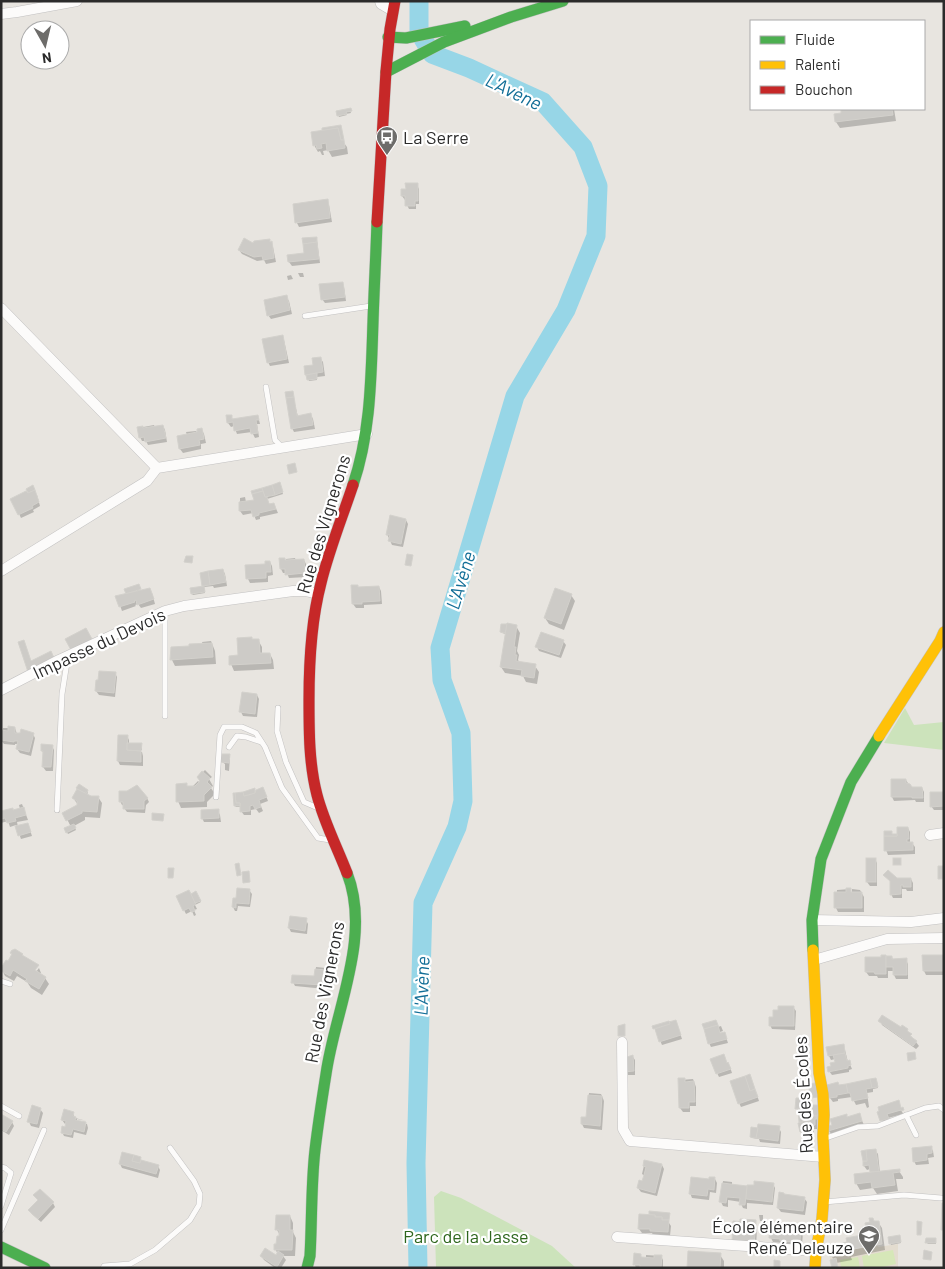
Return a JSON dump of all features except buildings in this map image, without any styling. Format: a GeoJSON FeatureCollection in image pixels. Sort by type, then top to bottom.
{"type":"FeatureCollection","features":[{"type":"Feature","properties":{"kind":"street"},"geometry":{"type":"LineString","coordinates":[[1,14],[77,1]]}},
{"type":"Feature","properties":{"kind":"street"},"geometry":{"type":"LineString","coordinates":[[380,1],[381,4],[394,6]]}},
{"type":"Feature","properties":{"kind":"street"},"geometry":{"type":"LineString","coordinates":[[388,37],[442,36],[563,1]]}},
{"type":"Feature","properties":{"kind":"street","name":"Rue des Vignerons"},"geometry":{"type":"LineString","coordinates":[[307,1268],[310,1256],[316,1142],[326,1071],[352,959],[357,914],[351,884],[320,809],[315,788],[309,734],[309,686],[318,594],[332,545],[361,461],[367,434],[380,161],[388,37],[394,6]]}},
{"type":"Feature","properties":{"kind":"street"},"geometry":{"type":"LineString","coordinates":[[386,72],[442,36]]}},
{"type":"Feature","properties":{"kind":"street"},"geometry":{"type":"LineString","coordinates":[[1,308],[157,468]]}},
{"type":"Feature","properties":{"kind":"street"},"geometry":{"type":"LineString","coordinates":[[1,571],[147,481],[157,468],[367,434]]}},
{"type":"Feature","properties":{"kind":"street","name":"Impasse du Devois"},"geometry":{"type":"LineString","coordinates":[[1,690],[164,610],[293,591],[318,594]]}},
{"type":"Feature","properties":{"kind":"street","name":"Rue des Écoles"},"geometry":{"type":"LineString","coordinates":[[815,1268],[825,1180],[823,1094],[819,1073],[812,920],[821,859],[851,782],[944,632]]}},
{"type":"Feature","properties":{"kind":"street"},"geometry":{"type":"LineString","coordinates":[[930,834],[944,833]]}},
{"type":"Feature","properties":{"kind":"street"},"geometry":{"type":"LineString","coordinates":[[812,920],[911,922],[944,918]]}},
{"type":"Feature","properties":{"kind":"street"},"geometry":{"type":"LineString","coordinates":[[814,960],[887,938],[944,938]]}},
{"type":"Feature","properties":{"kind":"street"},"geometry":{"type":"LineString","coordinates":[[622,1042],[622,1129],[630,1141],[824,1157]]}},
{"type":"Feature","properties":{"kind":"street"},"geometry":{"type":"LineString","coordinates":[[617,1237],[816,1251]]}},
{"type":"Feature","properties":{"kind":"street"},"geometry":{"type":"LineString","coordinates":[[1,1247],[45,1268]]}},
{"type":"Feature","properties":{"kind":"street","name":"Rue des Vignerons"},"geometry":{"type":"LineString","coordinates":[[310,1256],[314,1268]]}},
{"type":"Feature","properties":{"kind":"lane"},"geometry":{"type":"LineString","coordinates":[[305,316],[374,305]]}},
{"type":"Feature","properties":{"kind":"lane"},"geometry":{"type":"LineString","coordinates":[[266,387],[275,440],[283,448]]}},
{"type":"Feature","properties":{"kind":"lane"},"geometry":{"type":"LineString","coordinates":[[164,610],[165,716]]}},
{"type":"Feature","properties":{"kind":"lane"},"geometry":{"type":"LineString","coordinates":[[57,810],[62,694],[68,656]]}},
{"type":"Feature","properties":{"kind":"lane"},"geometry":{"type":"LineString","coordinates":[[278,708],[278,731],[286,762],[304,802],[320,809]]}},
{"type":"Feature","properties":{"kind":"lane"},"geometry":{"type":"LineString","coordinates":[[216,797],[220,735],[224,727],[242,727],[256,733],[265,747],[282,788],[318,838],[332,840]]}},
{"type":"Feature","properties":{"kind":"lane"},"geometry":{"type":"LineString","coordinates":[[230,746],[238,736],[261,742]]}},
{"type":"Feature","properties":{"kind":"lane"},"geometry":{"type":"LineString","coordinates":[[1,980],[10,984]]}},
{"type":"Feature","properties":{"kind":"lane"},"geometry":{"type":"LineString","coordinates":[[1,1106],[19,1116]]}},
{"type":"Feature","properties":{"kind":"lane"},"geometry":{"type":"LineString","coordinates":[[823,1139],[858,1127],[878,1126],[924,1108],[939,1106],[944,1110]]}},
{"type":"Feature","properties":{"kind":"lane"},"geometry":{"type":"LineString","coordinates":[[906,1116],[916,1135]]}},
{"type":"Feature","properties":{"kind":"lane"},"geometry":{"type":"LineString","coordinates":[[1,1230],[44,1130]]}},
{"type":"Feature","properties":{"kind":"lane"},"geometry":{"type":"LineString","coordinates":[[103,1268],[104,1266],[130,1264],[155,1250],[190,1220],[199,1205],[200,1194],[194,1181],[170,1148]]}},
{"type":"Feature","properties":{"kind":"lane"},"geometry":{"type":"LineString","coordinates":[[1,1167],[6,1168],[11,1173],[1,1206]]}},
{"type":"Feature","properties":{"kind":"lane"},"geometry":{"type":"LineString","coordinates":[[824,1202],[904,1195],[941,1198]]}},
{"type":"Feature","properties":{"kind":"shaded area","name":"École élémentaire René Deleuze"},"geometry":{"type":"Polygon","coordinates":[[[898,1244],[898,1268],[832,1268],[830,1258],[849,1254],[848,1250],[877,1245],[878,1247],[898,1244]]]}},
{"type":"Feature","properties":{"kind":"green space"},"geometry":{"type":"Polygon","coordinates":[[[905,708],[914,725],[944,722],[944,750],[884,743],[905,708]]]}},
{"type":"Feature","properties":{"kind":"green space","name":"Parc de la Jasse"},"geometry":{"type":"Polygon","coordinates":[[[441,1191],[461,1198],[552,1246],[576,1268],[436,1268],[434,1197],[441,1191]]]}},
{"type":"Feature","properties":{"kind":"green space"},"geometry":{"type":"Polygon","coordinates":[[[893,1250],[896,1264],[878,1268],[864,1268],[862,1256],[893,1250]]]}},
{"type":"Feature","properties":{"kind":"green space"},"geometry":{"type":"Polygon","coordinates":[[[858,1257],[860,1268],[841,1268],[840,1260],[858,1257]]]}},
{"type":"Feature","properties":{"kind":"waterway","name":"L'Avène"},"geometry":{"type":"LineString","coordinates":[[418,1268],[416,1163],[423,903],[457,827],[463,801],[461,733],[442,680],[440,648],[515,396],[566,310],[596,236],[598,186],[583,147],[543,102],[469,68],[432,54],[419,32],[419,1]]}},
{"type":"Feature","properties":{"kind":"traffic: fast"},"geometry":{"type":"LineString","coordinates":[[386,72],[444,42],[511,17],[563,1]]}},
{"type":"Feature","properties":{"kind":"traffic: fast"},"geometry":{"type":"LineString","coordinates":[[388,37],[406,38],[465,26]]}},
{"type":"Feature","properties":{"kind":"traffic: fast"},"geometry":{"type":"LineString","coordinates":[[353,485],[367,425],[369,404],[377,222]]}},
{"type":"Feature","properties":{"kind":"traffic: fast"},"geometry":{"type":"LineString","coordinates":[[813,950],[812,920],[821,859],[851,782],[879,736]]}},
{"type":"Feature","properties":{"kind":"traffic: fast"},"geometry":{"type":"LineString","coordinates":[[307,1268],[310,1256],[312,1190],[320,1112],[326,1074],[354,948],[356,922],[354,897],[347,873]]}},
{"type":"Feature","properties":{"kind":"traffic: fast"},"geometry":{"type":"LineString","coordinates":[[1,1247],[45,1268]]}},
{"type":"Feature","properties":{"kind":"traffic: slow"},"geometry":{"type":"LineString","coordinates":[[879,736],[944,632]]}},
{"type":"Feature","properties":{"kind":"traffic: slow"},"geometry":{"type":"LineString","coordinates":[[813,950],[819,1073],[823,1094],[825,1180],[815,1268]]}},
{"type":"Feature","properties":{"kind":"traffic: jam"},"geometry":{"type":"LineString","coordinates":[[377,222],[386,71],[395,1]]}},
{"type":"Feature","properties":{"kind":"traffic: jam"},"geometry":{"type":"LineString","coordinates":[[347,873],[323,815],[314,783],[310,748],[309,685],[311,641],[318,597],[328,558],[353,485]]}},
{"type":"Feature","properties":{"kind":"place","name":"La Serre"},"geometry":{"type":"Point","coordinates":[387,156]}},
{"type":"Feature","properties":{"kind":"place","name":"École élémentaire René Deleuze"},"geometry":{"type":"Point","coordinates":[869,1255]}}]}
